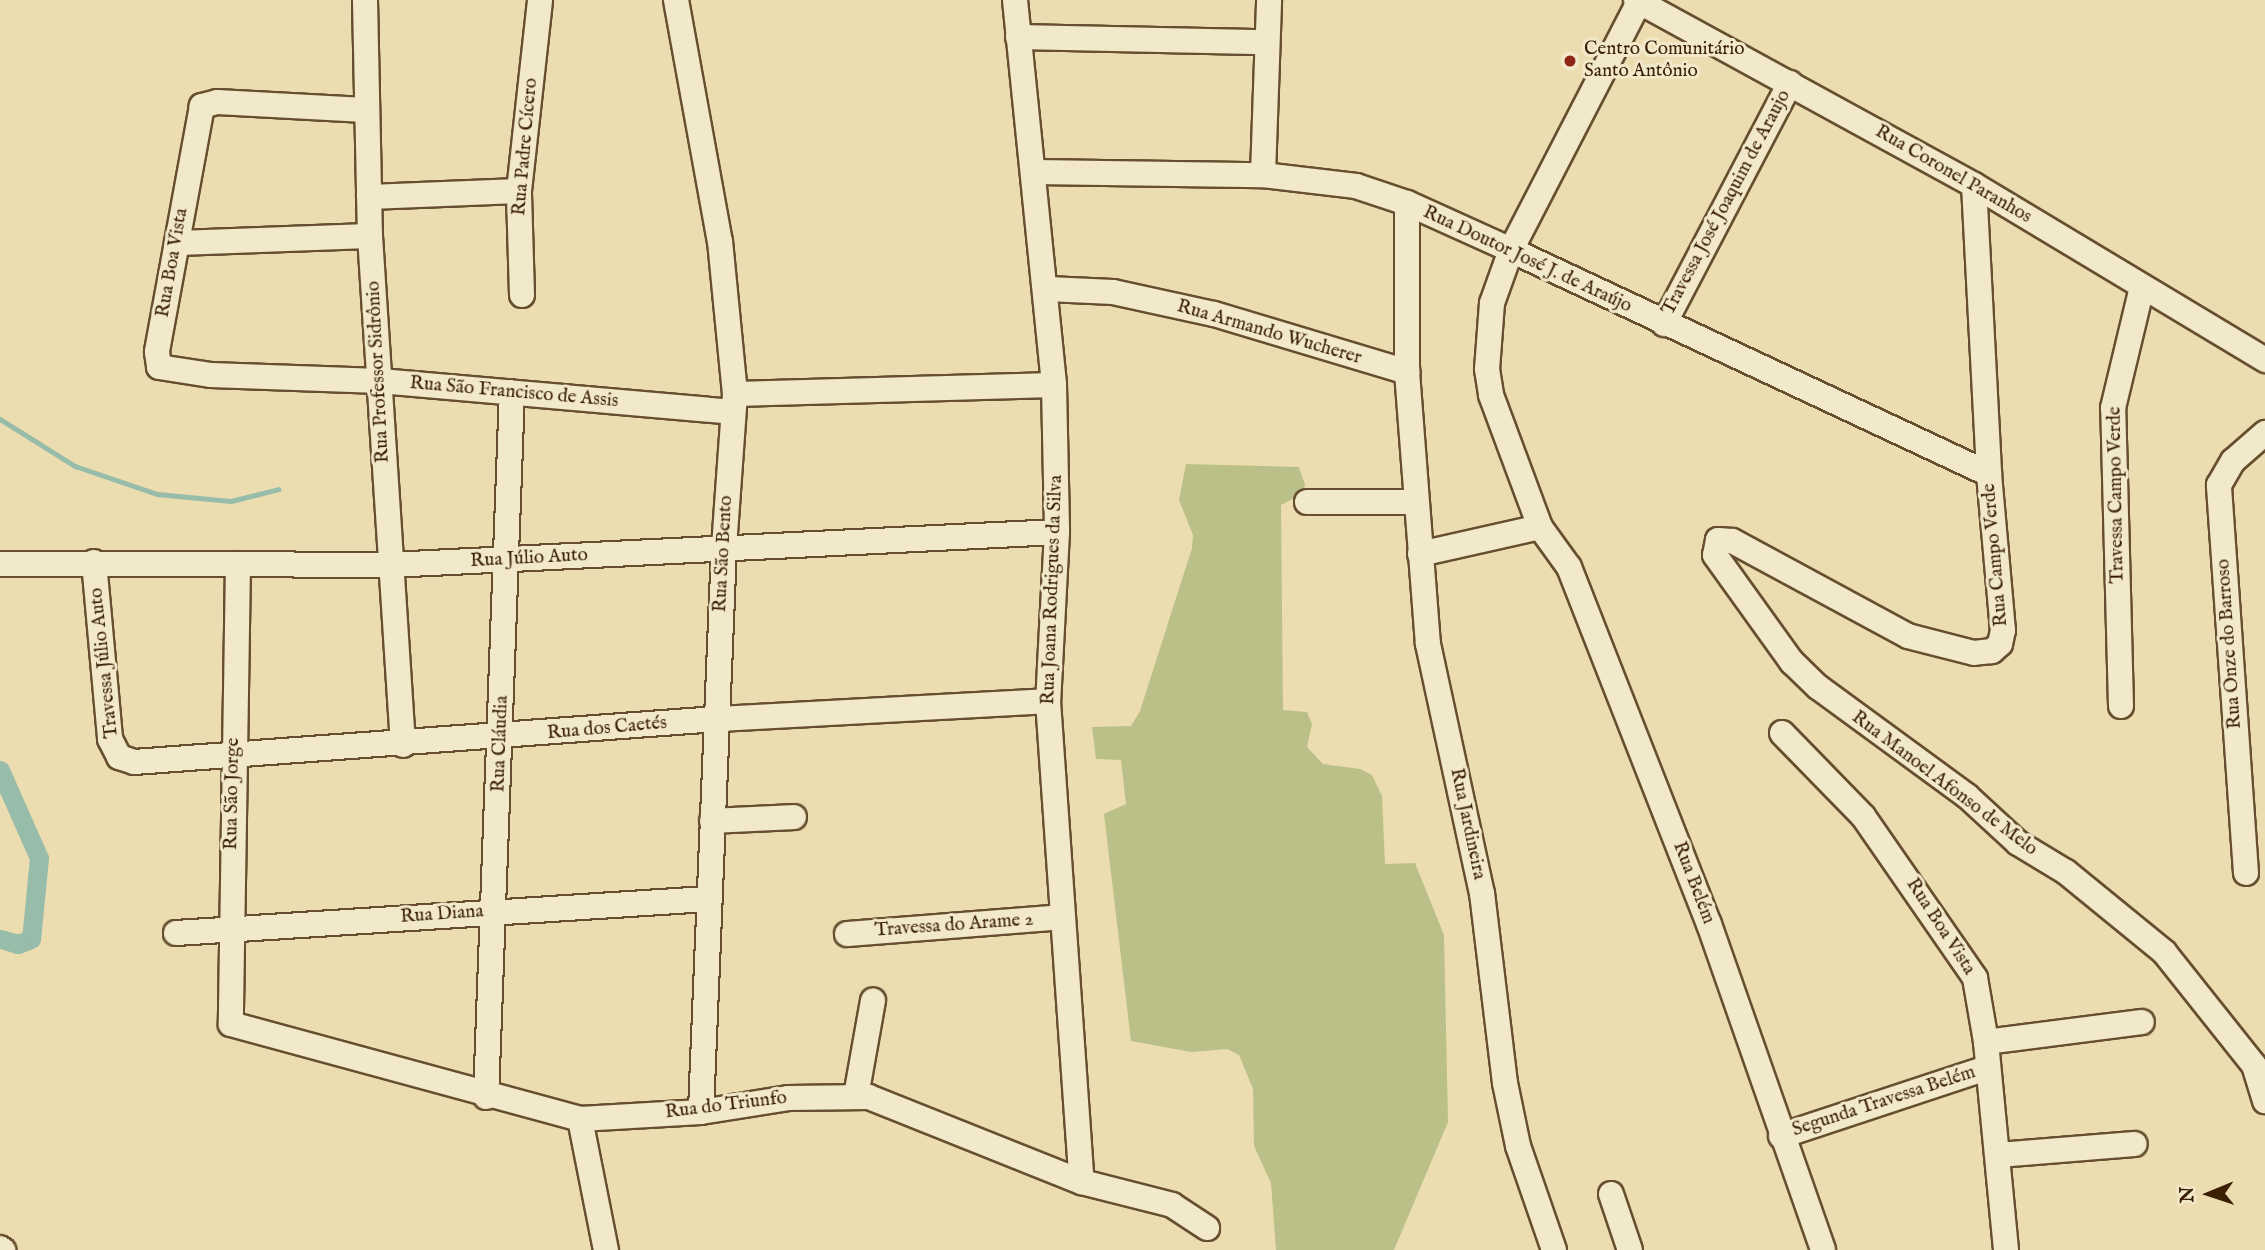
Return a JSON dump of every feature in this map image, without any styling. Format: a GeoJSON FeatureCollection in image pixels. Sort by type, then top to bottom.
{"type":"FeatureCollection","features":[{"type":"Feature","properties":{"kind":"street","name":"Rua Professor Sidrônio"},"geometry":{"type":"LineString","coordinates":[[365,0],[365,110],[370,236],[403,744]]}},
{"type":"Feature","properties":{"kind":"street","name":"Rua Padre Cícero"},"geometry":{"type":"LineString","coordinates":[[522,295],[520,191],[540,0]]}},
{"type":"Feature","properties":{"kind":"street","name":"Rua São Bento"},"geometry":{"type":"LineString","coordinates":[[676,0],[720,242],[734,403],[724,548],[701,1112]]}},
{"type":"Feature","properties":{"kind":"street","name":"Rua Joana Rodrigues da Silva"},"geometry":{"type":"LineString","coordinates":[[1015,0],[1048,289],[1055,386],[1058,532],[1048,701],[1061,917],[1082,1182]]}},
{"type":"Feature","properties":{"kind":"street"},"geometry":{"type":"LineString","coordinates":[[1263,175],[1269,0]]}},
{"type":"Feature","properties":{"kind":"street","name":"Rua Coronel Paranhos"},"geometry":{"type":"LineString","coordinates":[[1637,1],[1974,185],[2265,360]]}},
{"type":"Feature","properties":{"kind":"street","name":"Rua Belém"},"geometry":{"type":"LineString","coordinates":[[1637,1],[1511,250],[1492,303],[1487,369],[1491,395],[1540,527],[1574,579],[1709,924],[1823,1250]]}},
{"type":"Feature","properties":{"kind":"street"},"geometry":{"type":"LineString","coordinates":[[1018,37],[1266,42]]}},
{"type":"Feature","properties":{"kind":"street","name":"Travessa José Joaquim de Araujo"},"geometry":{"type":"LineString","coordinates":[[1664,324],[1790,83]]}},
{"type":"Feature","properties":{"kind":"street","name":"Rua Boa Vista"},"geometry":{"type":"LineString","coordinates":[[211,375],[166,370],[157,360],[202,106],[217,102],[365,110]]}},
{"type":"Feature","properties":{"kind":"street","name":"Rua Doutor José J. de Araújo"},"geometry":{"type":"LineString","coordinates":[[1034,173],[1263,175],[1356,186],[1406,203],[1511,250],[1989,474]]}},
{"type":"Feature","properties":{"kind":"street","name":"Rua Campo Verde"},"geometry":{"type":"LineString","coordinates":[[1747,549],[1908,636],[1974,653],[1992,651],[2002,640],[1989,474],[1974,185]]}},
{"type":"Feature","properties":{"kind":"street"},"geometry":{"type":"LineString","coordinates":[[369,197],[520,191]]}},
{"type":"Feature","properties":{"kind":"street","name":"Rua Jardineira"},"geometry":{"type":"LineString","coordinates":[[1406,203],[1407,372],[1428,644],[1482,892],[1505,1083],[1518,1146],[1555,1250]]}},
{"type":"Feature","properties":{"kind":"street"},"geometry":{"type":"LineString","coordinates":[[177,243],[370,236]]}},
{"type":"Feature","properties":{"kind":"street","name":"Travessa Campo Verde"},"geometry":{"type":"LineString","coordinates":[[2121,706],[2113,408],[2142,287]]}},
{"type":"Feature","properties":{"kind":"street","name":"Rua Armando Wucherer"},"geometry":{"type":"LineString","coordinates":[[1048,289],[1113,292],[1214,314],[1407,372]]}},
{"type":"Feature","properties":{"kind":"street","name":"Rua São Francisco de Assis"},"geometry":{"type":"LineString","coordinates":[[211,375],[380,381],[512,392],[734,403],[1055,386]]}},
{"type":"Feature","properties":{"kind":"street","name":"Rua Cláudia"},"geometry":{"type":"LineString","coordinates":[[486,1097],[502,738],[504,562],[512,392]]}},
{"type":"Feature","properties":{"kind":"street","name":"Rua Onze do Barroso"},"geometry":{"type":"LineString","coordinates":[[2246,873],[2219,485],[2233,461],[2265,433]]}},
{"type":"Feature","properties":{"kind":"street"},"geometry":{"type":"LineString","coordinates":[[1307,502],[1416,502]]}},
{"type":"Feature","properties":{"kind":"street"},"geometry":{"type":"LineString","coordinates":[[1420,554],[1540,527]]}},
{"type":"Feature","properties":{"kind":"street","name":"Rua Júlio Auto"},"geometry":{"type":"LineString","coordinates":[[0,564],[94,562],[390,565],[504,562],[1058,532]]}},
{"type":"Feature","properties":{"kind":"street","name":"Rua Manoel Afonso de Melo"},"geometry":{"type":"LineString","coordinates":[[1747,549],[1724,539],[1713,549],[1718,563],[1792,662],[1855,717],[1967,796],[2018,843],[2066,872],[2164,952],[2260,1064],[2265,1101]]}},
{"type":"Feature","properties":{"kind":"street","name":"Travessa Júlio Auto"},"geometry":{"type":"LineString","coordinates":[[94,562],[110,739],[125,760],[166,759]]}},
{"type":"Feature","properties":{"kind":"street","name":"Rua São Jorge"},"geometry":{"type":"LineString","coordinates":[[231,1024],[238,564]]}},
{"type":"Feature","properties":{"kind":"street","name":"Rua dos Caetés"},"geometry":{"type":"LineString","coordinates":[[166,759],[502,738],[717,719],[1048,701]]}},
{"type":"Feature","properties":{"kind":"street","name":"Rua Boa Vista"},"geometry":{"type":"LineString","coordinates":[[1782,733],[1863,816],[1958,947],[1975,978],[1986,1042],[2006,1250]]}},
{"type":"Feature","properties":{"kind":"street"},"geometry":{"type":"LineString","coordinates":[[712,821],[794,817]]}},
{"type":"Feature","properties":{"kind":"street","name":"Rua Diana"},"geometry":{"type":"LineString","coordinates":[[176,933],[708,899]]}},
{"type":"Feature","properties":{"kind":"street","name":"Travessa do Arame 2"},"geometry":{"type":"LineString","coordinates":[[848,934],[1061,917]]}},
{"type":"Feature","properties":{"kind":"street"},"geometry":{"type":"LineString","coordinates":[[856,1096],[873,1001]]}},
{"type":"Feature","properties":{"kind":"street"},"geometry":{"type":"LineString","coordinates":[[1986,1042],[2142,1022]]}},
{"type":"Feature","properties":{"kind":"street","name":"Rua do Triunfo"},"geometry":{"type":"LineString","coordinates":[[231,1024],[365,1059],[486,1097],[580,1119],[701,1112],[788,1098],[856,1096],[899,1108],[971,1141],[1082,1182],[1172,1205],[1208,1228]]}},
{"type":"Feature","properties":{"kind":"street","name":"Segunda Travessa Belém"},"geometry":{"type":"LineString","coordinates":[[1781,1136],[1987,1068]]}},
{"type":"Feature","properties":{"kind":"street"},"geometry":{"type":"LineString","coordinates":[[580,1119],[606,1250]]}},
{"type":"Feature","properties":{"kind":"street"},"geometry":{"type":"LineString","coordinates":[[1998,1155],[2135,1144]]}},
{"type":"Feature","properties":{"kind":"street"},"geometry":{"type":"LineString","coordinates":[[1611,1194],[1630,1250]]}},
{"type":"Feature","properties":{"kind":"green space"},"geometry":{"type":"Polygon","coordinates":[[[1186,464],[1299,467],[1305,485],[1302,494],[1281,505],[1283,710],[1307,712],[1312,724],[1307,747],[1323,764],[1360,769],[1372,775],[1382,796],[1385,864],[1415,863],[1444,935],[1448,1122],[1394,1250],[1276,1250],[1271,1183],[1254,1146],[1253,1089],[1239,1055],[1227,1049],[1191,1052],[1131,1041],[1104,814],[1126,804],[1121,760],[1096,759],[1092,727],[1131,726],[1140,711],[1192,548],[1193,535],[1179,500],[1186,464]]]}},
{"type":"Feature","properties":{"kind":"waterway"},"geometry":{"type":"LineString","coordinates":[[0,419],[75,466],[157,494],[231,501],[279,489]]}},
{"type":"Feature","properties":{"kind":"waterway"},"geometry":{"type":"LineString","coordinates":[[0,770],[39,858],[31,939],[18,944],[0,939]]}},
{"type":"Feature","properties":{"kind":"place","name":"Centro Comunitário Santo Antônio"},"geometry":{"type":"Point","coordinates":[1570,61]}}]}
